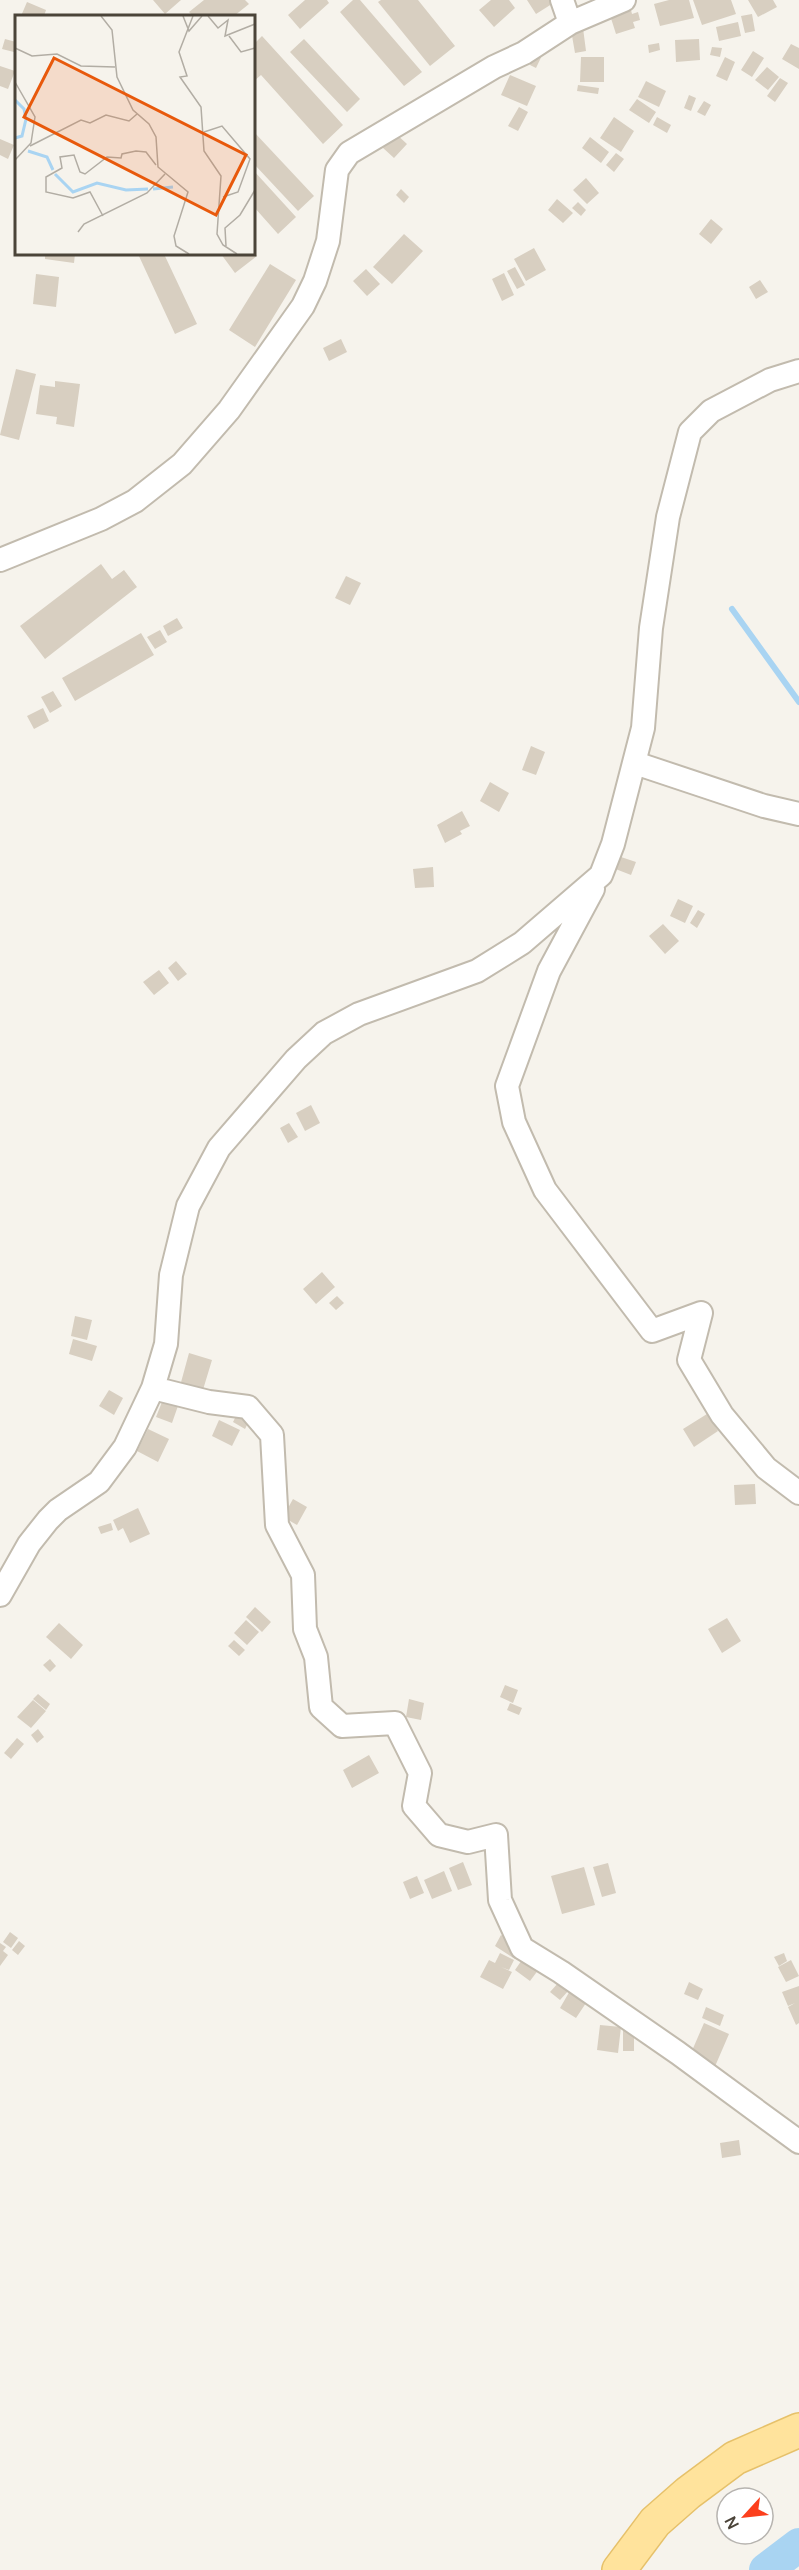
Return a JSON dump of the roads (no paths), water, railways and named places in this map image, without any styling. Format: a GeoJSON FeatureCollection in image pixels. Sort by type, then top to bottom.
{"type":"FeatureCollection","features":[{"type":"Feature","properties":{"kind":"main road"},"geometry":{"type":"LineString","coordinates":[[619,2570],[655,2522],[688,2493],[735,2458],[799,2430]]}},
{"type":"Feature","properties":{"kind":"street"},"geometry":{"type":"LineString","coordinates":[[562,0],[570,23]]}},
{"type":"Feature","properties":{"kind":"street"},"geometry":{"type":"LineString","coordinates":[[0,560],[84,526],[135,501],[182,464],[229,410],[303,306],[315,281],[328,241],[337,170],[349,153],[494,67],[524,54],[570,23],[624,0]]}},
{"type":"Feature","properties":{"kind":"street"},"geometry":{"type":"LineString","coordinates":[[799,371],[770,381],[711,411],[690,432],[668,517],[651,628],[644,728],[613,844],[600,875],[549,971],[507,1086],[514,1122],[545,1190],[652,1331],[701,1313],[689,1360],[722,1414],[759,1460],[799,1493]]}},
{"type":"Feature","properties":{"kind":"street"},"geometry":{"type":"LineString","coordinates":[[635,763],[764,806],[799,814]]}},
{"type":"Feature","properties":{"kind":"street"},"geometry":{"type":"LineString","coordinates":[[0,1595],[28,1544],[48,1520],[58,1510],[99,1482],[125,1447],[153,1388],[166,1344],[171,1275],[188,1206],[219,1148],[296,1059],[324,1034],[359,1014],[477,971],[522,943],[600,875]]}},
{"type":"Feature","properties":{"kind":"street"},"geometry":{"type":"LineString","coordinates":[[153,1388],[209,1402],[248,1407],[272,1435],[277,1524],[303,1575],[306,1629],[316,1657],[321,1707],[342,1726],[394,1723],[420,1773],[414,1806],[439,1835],[468,1842],[496,1835],[500,1900],[522,1948],[561,1972],[678,2053],[799,2142]]}},
{"type":"Feature","properties":{"kind":"waterway"},"geometry":{"type":"LineString","coordinates":[[732,609],[799,702]]}},
{"type":"Feature","properties":{"kind":"waterway"},"geometry":{"type":"LineString","coordinates":[[766,2570],[799,2545]]}}]}
